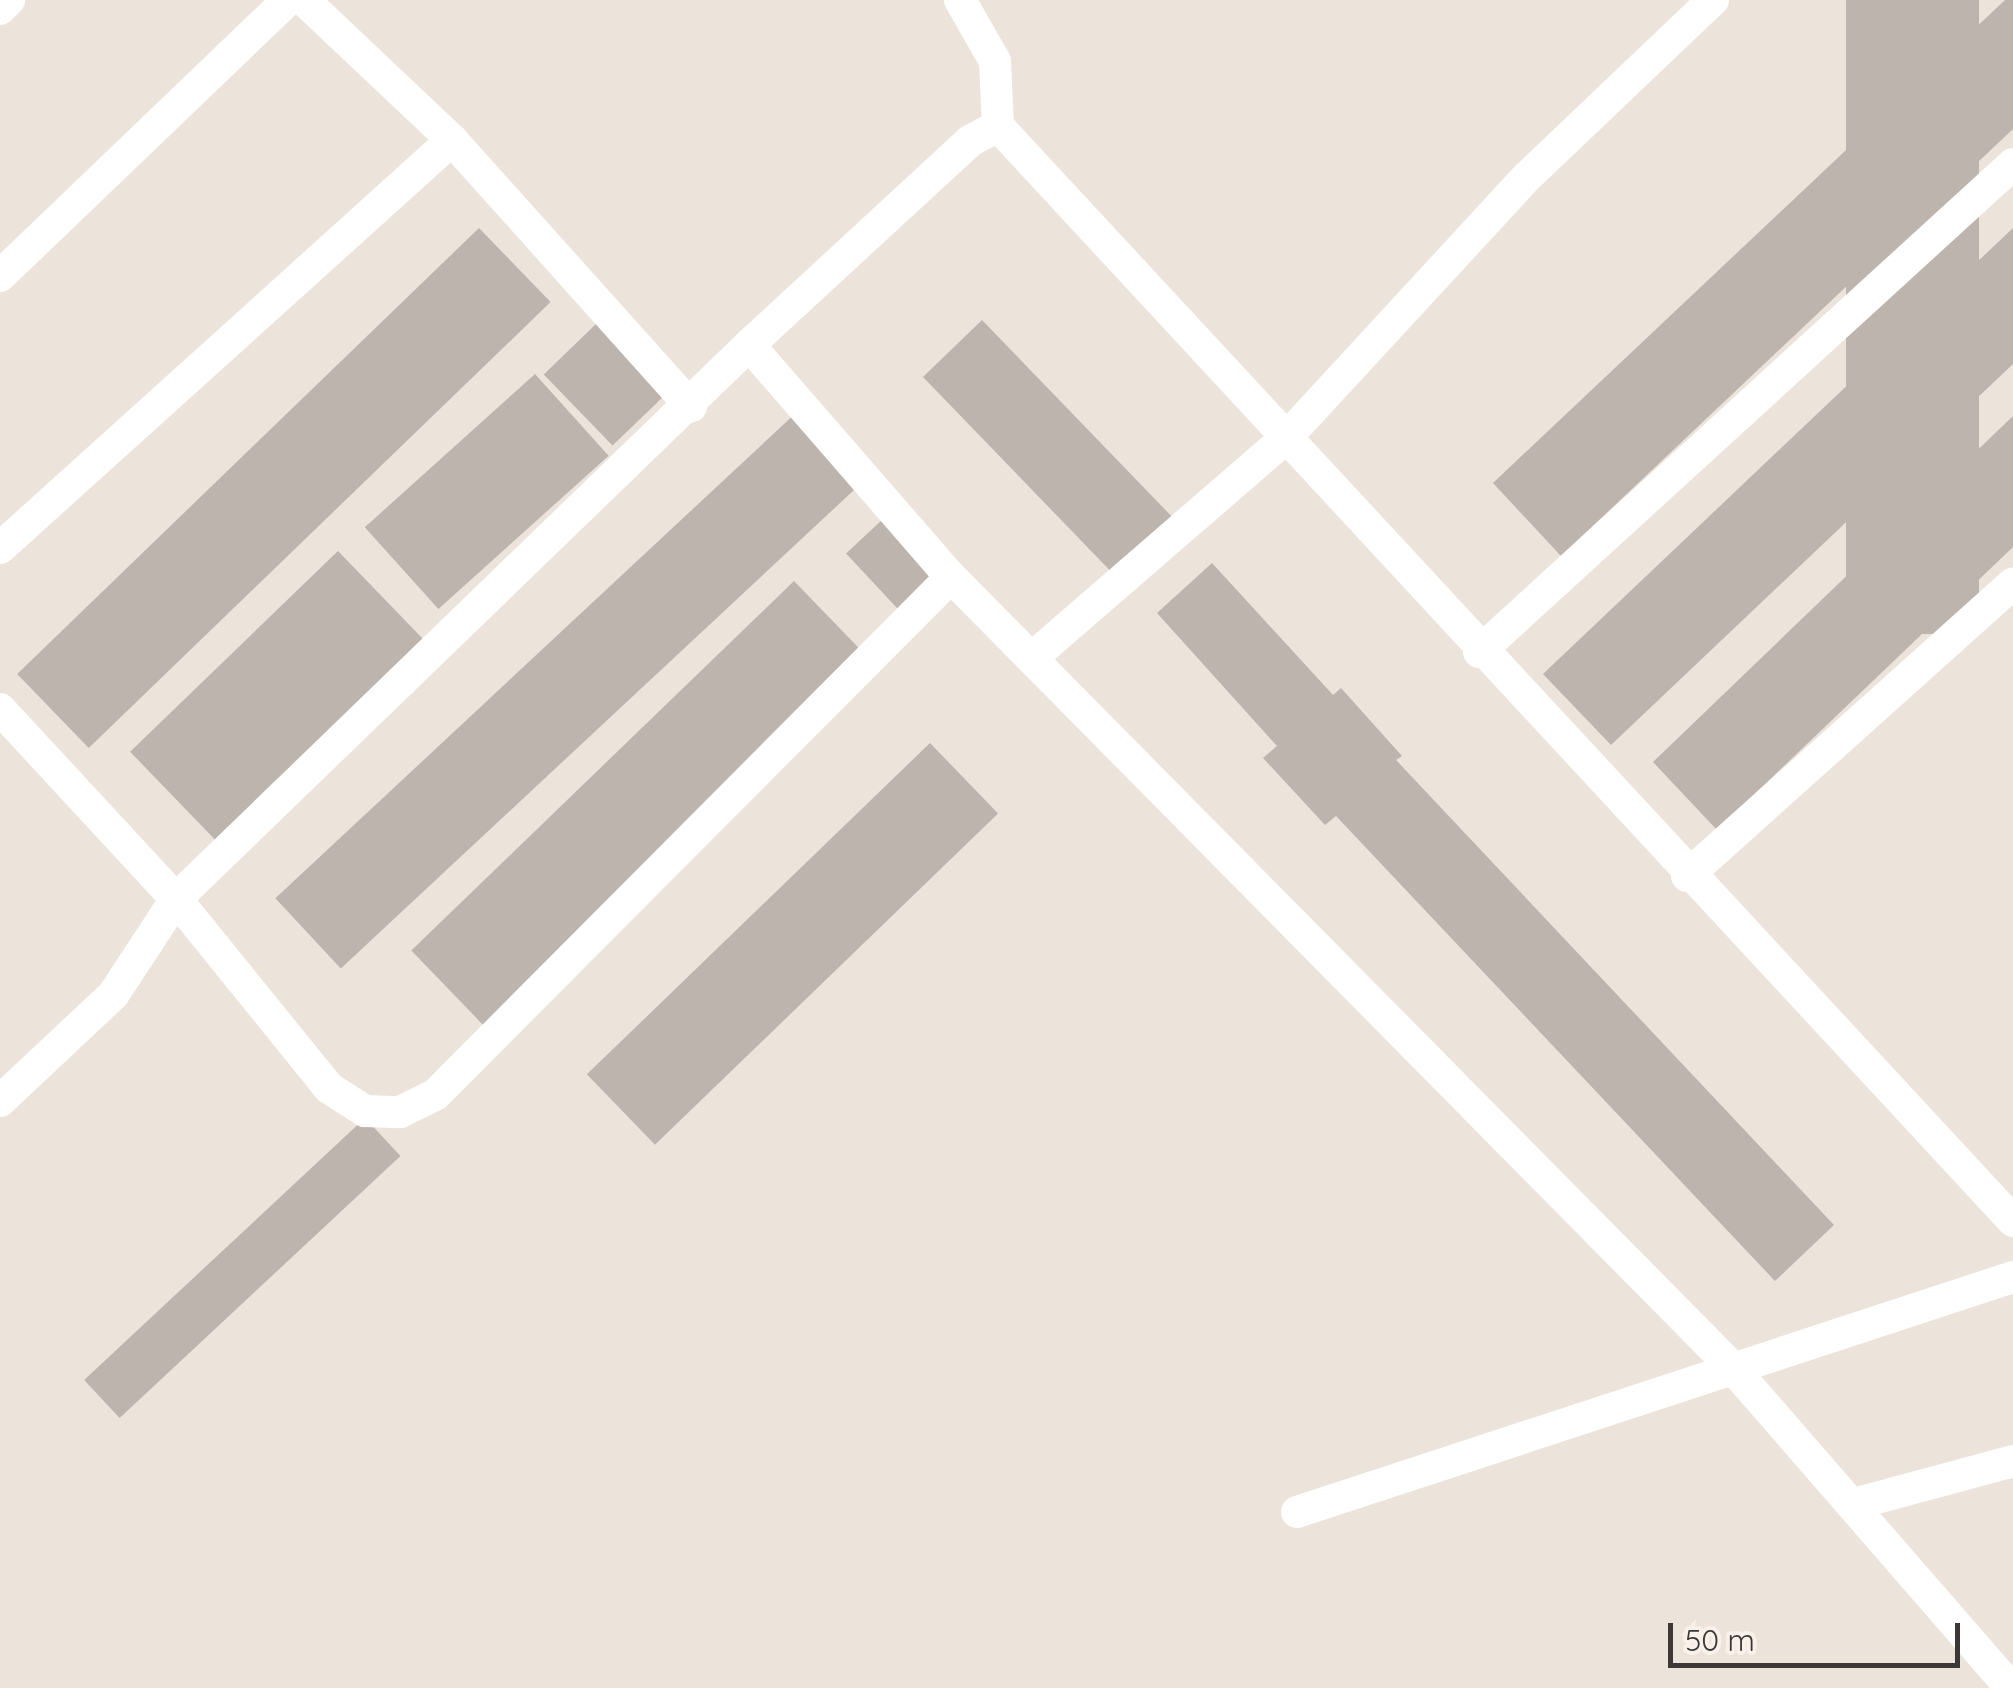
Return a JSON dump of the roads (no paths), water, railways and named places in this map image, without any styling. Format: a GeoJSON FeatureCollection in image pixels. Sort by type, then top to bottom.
{"type":"FeatureCollection","features":[{"type":"Feature","properties":{"kind":"street"},"geometry":{"type":"LineString","coordinates":[[0,9],[9,0]]}},
{"type":"Feature","properties":{"kind":"street"},"geometry":{"type":"LineString","coordinates":[[0,276],[288,0]]}},
{"type":"Feature","properties":{"kind":"street"},"geometry":{"type":"LineString","coordinates":[[304,0],[452,140],[692,406]]}},
{"type":"Feature","properties":{"kind":"street"},"geometry":{"type":"LineString","coordinates":[[960,0],[996,61],[998,126],[1479,652],[2013,1221]]}},
{"type":"Feature","properties":{"kind":"street"},"geometry":{"type":"LineString","coordinates":[[1033,657],[1285,438],[1527,177],[1712,0]]}},
{"type":"Feature","properties":{"kind":"street"},"geometry":{"type":"LineString","coordinates":[[0,1101],[113,995],[176,899],[692,406],[749,345],[970,141],[998,126]]}},
{"type":"Feature","properties":{"kind":"street"},"geometry":{"type":"LineString","coordinates":[[0,548],[452,140]]}},
{"type":"Feature","properties":{"kind":"street"},"geometry":{"type":"LineString","coordinates":[[1479,652],[2013,164]]}},
{"type":"Feature","properties":{"kind":"street"},"geometry":{"type":"LineString","coordinates":[[749,345],[951,577],[1730,1366],[2011,1688]]}},
{"type":"Feature","properties":{"kind":"street"},"geometry":{"type":"LineString","coordinates":[[0,709],[176,899],[329,1088],[365,1112],[400,1112],[435,1095],[951,577]]}},
{"type":"Feature","properties":{"kind":"street"},"geometry":{"type":"LineString","coordinates":[[1687,876],[2013,584]]}},
{"type":"Feature","properties":{"kind":"street"},"geometry":{"type":"LineString","coordinates":[[1297,1512],[1730,1366],[2013,1277]]}},
{"type":"Feature","properties":{"kind":"street"},"geometry":{"type":"LineString","coordinates":[[1854,1504],[2013,1460]]}}]}
